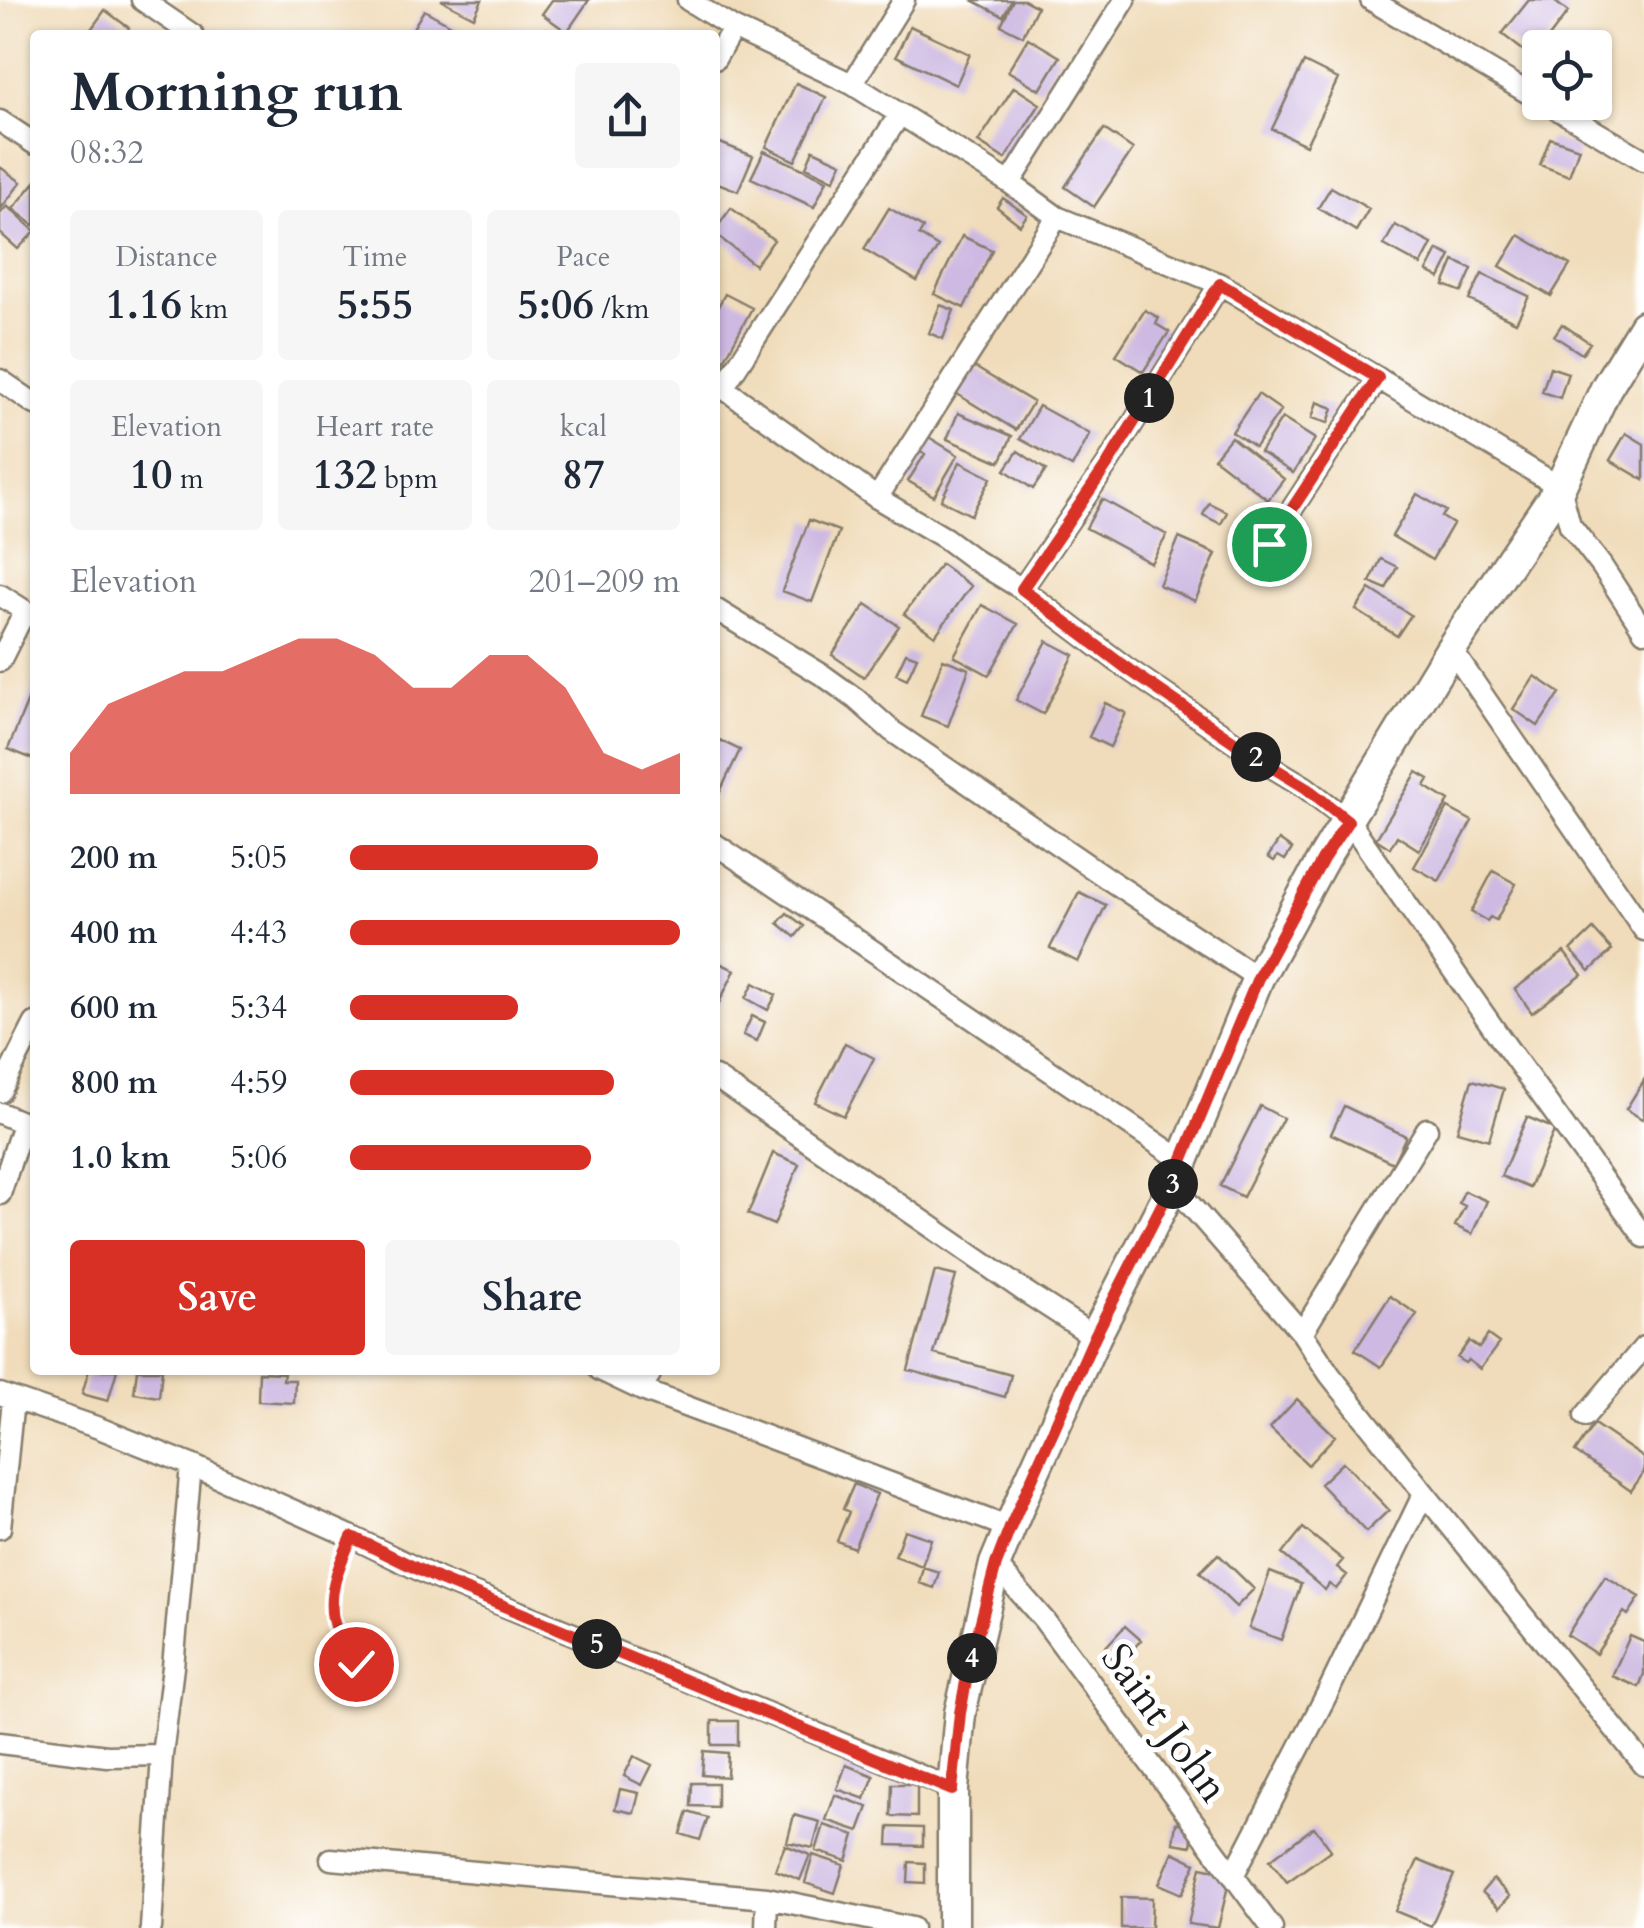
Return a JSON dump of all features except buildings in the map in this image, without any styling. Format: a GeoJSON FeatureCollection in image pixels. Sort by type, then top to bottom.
{"type":"FeatureCollection","features":[{"type":"Feature","properties":{"kind":"street"},"geometry":{"type":"LineString","coordinates":[[142,0],[186,30]]}},
{"type":"Feature","properties":{"kind":"street"},"geometry":{"type":"LineString","coordinates":[[688,0],[734,28],[852,84],[1057,217],[1220,284],[1560,487],[1570,526],[1644,631]]}},
{"type":"Feature","properties":{"kind":"street"},"geometry":{"type":"LineString","coordinates":[[852,84],[904,0]]}},
{"type":"Feature","properties":{"kind":"street"},"geometry":{"type":"LineString","coordinates":[[1010,183],[1125,0]]}},
{"type":"Feature","properties":{"kind":"street"},"geometry":{"type":"LineString","coordinates":[[1370,0],[1522,89]]}},
{"type":"Feature","properties":{"kind":"street"},"geometry":{"type":"LineString","coordinates":[[720,50],[734,28]]}},
{"type":"Feature","properties":{"kind":"street"},"geometry":{"type":"LineString","coordinates":[[720,384],[900,114]]}},
{"type":"Feature","properties":{"kind":"street"},"geometry":{"type":"LineString","coordinates":[[1575,120],[1644,160]]}},
{"type":"Feature","properties":{"kind":"street"},"geometry":{"type":"LineString","coordinates":[[0,121],[30,141]]}},
{"type":"Feature","properties":{"kind":"street"},"geometry":{"type":"LineString","coordinates":[[877,498],[1057,217]]}},
{"type":"Feature","properties":{"kind":"street"},"geometry":{"type":"LineString","coordinates":[[1022,589],[1107,465],[1220,284]]}},
{"type":"Feature","properties":{"kind":"street"},"geometry":{"type":"LineString","coordinates":[[953,1928],[952,1790],[960,1713],[996,1564],[1010,1528],[1095,1336],[1178,1173],[1258,978],[1323,859],[1451,650],[1560,487],[1606,388],[1644,326]]}},
{"type":"Feature","properties":{"kind":"street"},"geometry":{"type":"LineString","coordinates":[[1269,544],[1378,378]]}},
{"type":"Feature","properties":{"kind":"street"},"geometry":{"type":"LineString","coordinates":[[0,380],[30,401]]}},
{"type":"Feature","properties":{"kind":"street"},"geometry":{"type":"LineString","coordinates":[[720,386],[877,498],[1022,589],[1125,667],[1305,787],[1348,821],[1644,1236]]}},
{"type":"Feature","properties":{"kind":"street"},"geometry":{"type":"LineString","coordinates":[[0,595],[30,614],[0,660]]}},
{"type":"Feature","properties":{"kind":"street"},"geometry":{"type":"LineString","coordinates":[[720,613],[824,676],[892,731],[1258,978]]}},
{"type":"Feature","properties":{"kind":"street"},"geometry":{"type":"LineString","coordinates":[[1451,650],[1644,930]]}},
{"type":"Feature","properties":{"kind":"street"},"geometry":{"type":"LineString","coordinates":[[720,848],[1178,1173],[1330,1375],[1644,1765]]}},
{"type":"Feature","properties":{"kind":"street"},"geometry":{"type":"LineString","coordinates":[[0,1092],[30,1033]]}},
{"type":"Feature","properties":{"kind":"street"},"geometry":{"type":"LineString","coordinates":[[720,1080],[1095,1336]]}},
{"type":"Feature","properties":{"kind":"street"},"geometry":{"type":"LineString","coordinates":[[0,1113],[29,1126],[0,1194]]}},
{"type":"Feature","properties":{"kind":"street"},"geometry":{"type":"LineString","coordinates":[[1302,1333],[1427,1129]]}},
{"type":"Feature","properties":{"kind":"street"},"geometry":{"type":"LineString","coordinates":[[1585,1416],[1644,1347]]}},
{"type":"Feature","properties":{"kind":"street"},"geometry":{"type":"LineString","coordinates":[[610,1375],[1010,1528]]}},
{"type":"Feature","properties":{"kind":"street"},"geometry":{"type":"LineString","coordinates":[[642,1390],[650,1375]]}},
{"type":"Feature","properties":{"kind":"street"},"geometry":{"type":"LineString","coordinates":[[0,1528],[7,1397],[190,1465],[438,1579],[952,1790]]}},
{"type":"Feature","properties":{"kind":"street"},"geometry":{"type":"LineString","coordinates":[[151,1928],[162,1755],[174,1667],[190,1465]]}},
{"type":"Feature","properties":{"kind":"street"},"geometry":{"type":"LineString","coordinates":[[1233,1876],[1424,1493]]}},
{"type":"Feature","properties":{"kind":"street","name":"Saint John"},"geometry":{"type":"LineString","coordinates":[[996,1564],[1044,1620],[1272,1928]]}},
{"type":"Feature","properties":{"kind":"street"},"geometry":{"type":"LineString","coordinates":[[0,1743],[107,1756],[162,1755]]}},
{"type":"Feature","properties":{"kind":"street"},"geometry":{"type":"LineString","coordinates":[[331,1859],[767,1898],[912,1928]]}},
{"type":"Feature","properties":{"kind":"street"},"geometry":{"type":"LineString","coordinates":[[766,1928],[767,1898]]}},
{"type":"Feature","properties":{"kind":"lane"},"geometry":{"type":"LineString","coordinates":[[352,1537],[332,1592],[334,1626],[356,1664],[382,1679]]}},
{"type":"Feature","properties":{"kind":"route"},"geometry":{"type":"LineString","coordinates":[[356,1664],[334,1626],[332,1592],[352,1537],[438,1579],[952,1790],[968,1671],[996,1564],[1010,1528],[1095,1336],[1172,1185],[1258,978],[1348,821],[1305,787],[1125,667],[1022,589],[1107,465],[1220,284],[1378,378],[1269,544]]}}]}
